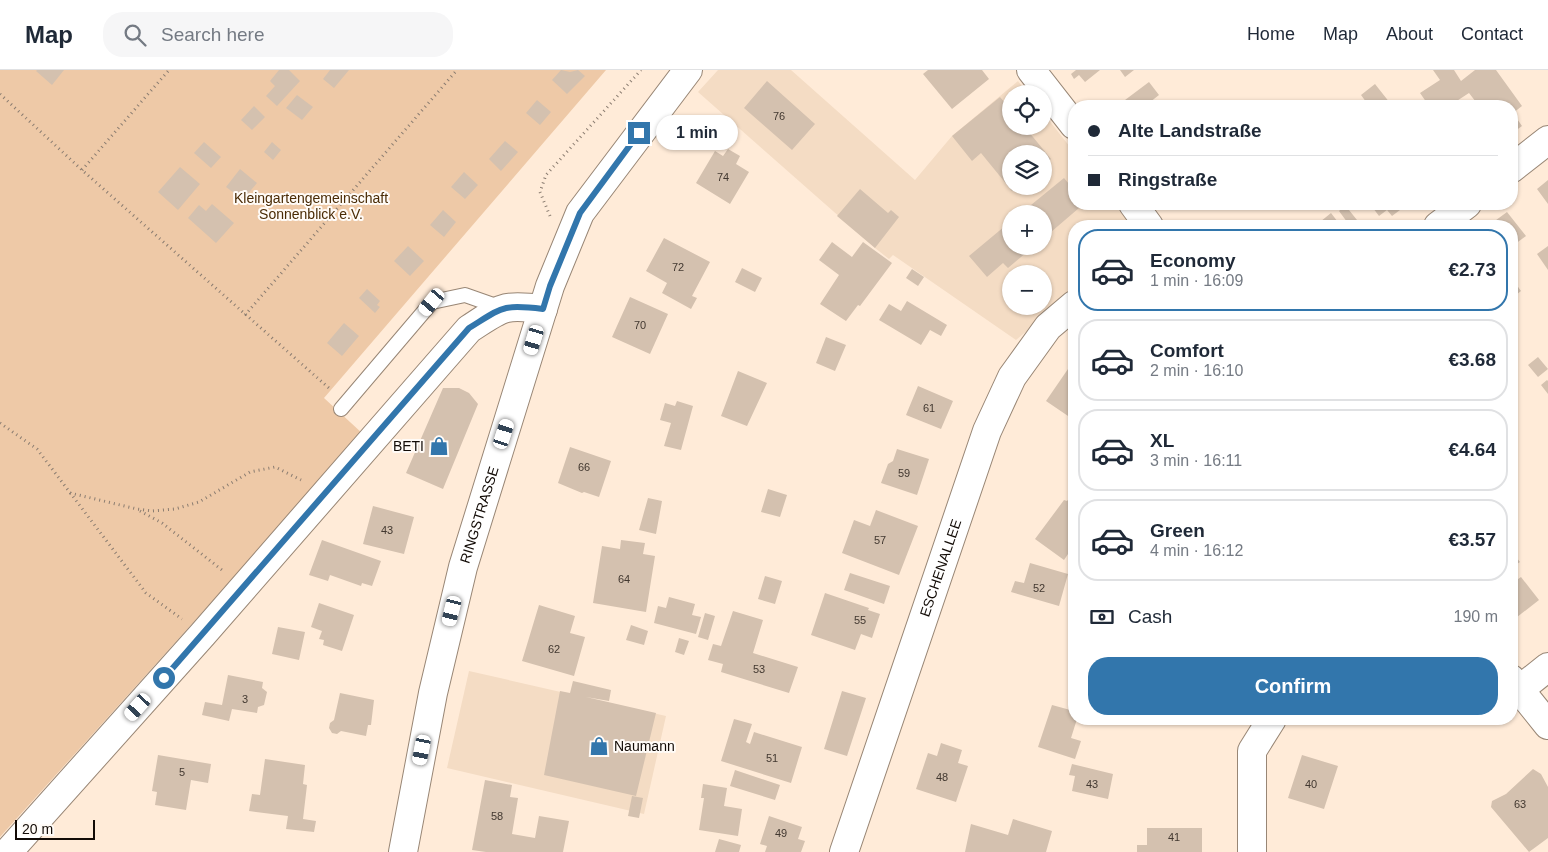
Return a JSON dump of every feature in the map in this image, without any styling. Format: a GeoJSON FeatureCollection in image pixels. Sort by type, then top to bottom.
{"type":"FeatureCollection","features":[{"type":"Feature","properties":{"kind":"street","name":"RINGSTRASSE"},"geometry":{"type":"LineString","coordinates":[[403,852],[433,693],[463,567],[543,309],[568,240],[580,213],[688,70]]}},
{"type":"Feature","properties":{"kind":"street"},"geometry":{"type":"LineString","coordinates":[[1031,70],[1068,118]]}},
{"type":"Feature","properties":{"kind":"street"},"geometry":{"type":"LineString","coordinates":[[1518,164],[1548,140]]}},
{"type":"Feature","properties":{"kind":"street"},"geometry":{"type":"LineString","coordinates":[[1137,210],[1144,220]]}},
{"type":"Feature","properties":{"kind":"street"},"geometry":{"type":"LineString","coordinates":[[1446,220],[1459,210]]}},
{"type":"Feature","properties":{"kind":"street"},"geometry":{"type":"LineString","coordinates":[[8,852],[203,634],[469,328],[502,308],[514,305],[543,309]]}},
{"type":"Feature","properties":{"kind":"street","name":"ESCHENALLEE"},"geometry":{"type":"LineString","coordinates":[[844,852],[987,431],[1012,376],[1048,326],[1068,310]]}},
{"type":"Feature","properties":{"kind":"street"},"geometry":{"type":"LineString","coordinates":[[1518,682],[1548,667]]}},
{"type":"Feature","properties":{"kind":"street"},"geometry":{"type":"LineString","coordinates":[[1518,688],[1548,725]]}},
{"type":"Feature","properties":{"kind":"street"},"geometry":{"type":"LineString","coordinates":[[1252,852],[1252,751],[1268,725]]}},
{"type":"Feature","properties":{"kind":"lane"},"geometry":{"type":"LineString","coordinates":[[343,406],[432,302],[465,295],[502,308]]}},
{"type":"Feature","properties":{"kind":"path"},"geometry":{"type":"LineString","coordinates":[[82,170],[169,70]]}},
{"type":"Feature","properties":{"kind":"path"},"geometry":{"type":"LineString","coordinates":[[245,315],[458,70]]}},
{"type":"Feature","properties":{"kind":"path"},"geometry":{"type":"LineString","coordinates":[[568,240],[552,222],[540,192],[546,176],[641,70]]}},
{"type":"Feature","properties":{"kind":"path"},"geometry":{"type":"LineString","coordinates":[[0,94],[343,406]]}},
{"type":"Feature","properties":{"kind":"path"},"geometry":{"type":"LineString","coordinates":[[0,423],[37,449],[146,593],[203,634]]}},
{"type":"Feature","properties":{"kind":"path"},"geometry":{"type":"LineString","coordinates":[[70,493],[137,509],[152,511],[175,509],[199,502],[250,472],[275,466],[326,493]]}},
{"type":"Feature","properties":{"kind":"path"},"geometry":{"type":"LineString","coordinates":[[137,509],[162,523],[209,562],[246,585]]}},
{"type":"Feature","properties":{"kind":"shaded area"},"geometry":{"type":"Polygon","coordinates":[[[718,70],[791,70],[915,180],[952,136],[1002,94],[1002,135],[1052,135],[1052,124],[1068,144],[1068,210],[1119,210],[1126,220],[1068,220],[1068,296],[1052,310],[1052,265],[1002,265],[1002,315],[1046,315],[1016,340],[893,255],[889,259],[698,92],[718,70]]]}},
{"type":"Feature","properties":{"kind":"shaded area"},"geometry":{"type":"Polygon","coordinates":[[[1018,81],[1021,85],[1013,85],[1018,81]]]}},
{"type":"Feature","properties":{"kind":"shaded area"},"geometry":{"type":"Polygon","coordinates":[[[469,671],[666,716],[644,814],[447,768],[469,671]]]}},
{"type":"Feature","properties":{"kind":"green space","name":"Kleingartengemeinschaft Sonnenblick e.V."},"geometry":{"type":"Polygon","coordinates":[[[0,70],[606,70],[324,398],[363,434],[0,837],[0,70]]]}},
{"type":"Feature","properties":{"kind":"building"},"geometry":{"type":"Polygon","coordinates":[[[37,70],[64,70],[52,85],[37,70]]]}},
{"type":"Feature","properties":{"kind":"building"},"geometry":{"type":"Polygon","coordinates":[[[279,70],[289,70],[300,81],[277,106],[266,96],[275,86],[270,81],[279,70]]]}},
{"type":"Feature","properties":{"kind":"building"},"geometry":{"type":"Polygon","coordinates":[[[330,70],[349,70],[334,88],[323,79],[330,70]]]}},
{"type":"Feature","properties":{"kind":"building"},"geometry":{"type":"Polygon","coordinates":[[[561,70],[570,72],[578,70],[585,76],[567,94],[552,80],[561,70]]]}},
{"type":"Feature","properties":{"kind":"building"},"geometry":{"type":"Polygon","coordinates":[[[928,70],[982,70],[989,79],[952,109],[923,74],[928,70]]]}},
{"type":"Feature","properties":{"kind":"building"},"geometry":{"type":"Polygon","coordinates":[[[1076,70],[1100,70],[1085,82],[1079,75],[1074,79],[1071,74],[1076,70]]]}},
{"type":"Feature","properties":{"kind":"building"},"geometry":{"type":"Polygon","coordinates":[[[1120,70],[1134,70],[1125,77],[1120,70]]]}},
{"type":"Feature","properties":{"kind":"building"},"geometry":{"type":"Polygon","coordinates":[[[1433,70],[1454,70],[1461,81],[1475,70],[1496,70],[1518,100],[1474,100],[1469,93],[1458,100],[1425,100],[1420,93],[1440,80],[1433,70]]]}},
{"type":"Feature","properties":{"kind":"building"},"geometry":{"type":"Polygon","coordinates":[[[767,81],[815,124],[792,150],[744,108],[767,81]]]}},
{"type":"Feature","properties":{"kind":"building"},"geometry":{"type":"Polygon","coordinates":[[[1149,82],[1159,95],[1153,100],[1125,100],[1149,82]]]}},
{"type":"Feature","properties":{"kind":"building"},"geometry":{"type":"Polygon","coordinates":[[[1375,84],[1388,100],[1365,100],[1361,95],[1375,84]]]}},
{"type":"Feature","properties":{"kind":"building"},"geometry":{"type":"Polygon","coordinates":[[[297,95],[313,107],[302,120],[286,108],[297,95]]]}},
{"type":"Feature","properties":{"kind":"building"},"geometry":{"type":"Polygon","coordinates":[[[1000,97],[1002,99],[1002,135],[1031,135],[1040,145],[1002,145],[1002,179],[981,153],[972,161],[952,136],[1000,97]]]}},
{"type":"Feature","properties":{"kind":"building"},"geometry":{"type":"Polygon","coordinates":[[[537,100],[551,112],[540,125],[526,113],[537,100]]]}},
{"type":"Feature","properties":{"kind":"building"},"geometry":{"type":"Polygon","coordinates":[[[1518,100],[1522,106],[1518,109],[1518,100]]]}},
{"type":"Feature","properties":{"kind":"building"},"geometry":{"type":"Polygon","coordinates":[[[254,106],[265,117],[252,130],[241,120],[254,106]]]}},
{"type":"Feature","properties":{"kind":"building"},"geometry":{"type":"Polygon","coordinates":[[[1518,120],[1522,126],[1518,129],[1518,120]]]}},
{"type":"Feature","properties":{"kind":"building"},"geometry":{"type":"Polygon","coordinates":[[[505,141],[518,152],[501,171],[489,159],[505,141]]]}},
{"type":"Feature","properties":{"kind":"building"},"geometry":{"type":"Polygon","coordinates":[[[204,142],[221,157],[211,168],[194,153],[204,142]]]}},
{"type":"Feature","properties":{"kind":"building"},"geometry":{"type":"Polygon","coordinates":[[[272,142],[281,150],[273,160],[264,152],[272,142]]]}},
{"type":"Feature","properties":{"kind":"building"},"geometry":{"type":"Polygon","coordinates":[[[728,149],[740,156],[736,164],[749,172],[730,204],[696,183],[715,151],[723,156],[728,149]]]}},
{"type":"Feature","properties":{"kind":"building"},"geometry":{"type":"Polygon","coordinates":[[[180,167],[200,184],[178,210],[158,192],[180,167]]]}},
{"type":"Feature","properties":{"kind":"building"},"geometry":{"type":"Polygon","coordinates":[[[240,169],[257,183],[246,196],[240,191],[237,195],[226,187],[240,169]]]}},
{"type":"Feature","properties":{"kind":"building"},"geometry":{"type":"Polygon","coordinates":[[[464,172],[478,185],[465,199],[451,187],[464,172]]]}},
{"type":"Feature","properties":{"kind":"building"},"geometry":{"type":"Polygon","coordinates":[[[1064,178],[1068,183],[1068,210],[1077,210],[1052,231],[1052,205],[1031,205],[1043,195],[1052,195],[1052,188],[1064,178]]]}},
{"type":"Feature","properties":{"kind":"building"},"geometry":{"type":"Polygon","coordinates":[[[1548,180],[1548,204],[1537,189],[1548,180]]]}},
{"type":"Feature","properties":{"kind":"building"},"geometry":{"type":"Polygon","coordinates":[[[860,189],[888,213],[891,210],[899,217],[875,248],[837,216],[860,189]]]}},
{"type":"Feature","properties":{"kind":"building"},"geometry":{"type":"Polygon","coordinates":[[[212,204],[234,223],[216,243],[188,218],[199,205],[206,211],[212,204]]]}},
{"type":"Feature","properties":{"kind":"building"},"geometry":{"type":"Polygon","coordinates":[[[443,210],[456,222],[444,237],[430,225],[443,210]]]}},
{"type":"Feature","properties":{"kind":"building"},"geometry":{"type":"Polygon","coordinates":[[[1349,210],[1357,220],[1346,220],[1339,211],[1349,210]]]}},
{"type":"Feature","properties":{"kind":"building"},"geometry":{"type":"Polygon","coordinates":[[[1374,210],[1387,210],[1379,216],[1374,210]]]}},
{"type":"Feature","properties":{"kind":"building"},"geometry":{"type":"Polygon","coordinates":[[[1387,210],[1400,210],[1392,216],[1387,210]]]}},
{"type":"Feature","properties":{"kind":"building"},"geometry":{"type":"Polygon","coordinates":[[[1507,212],[1513,220],[1496,220],[1507,212]]]}},
{"type":"Feature","properties":{"kind":"building"},"geometry":{"type":"Polygon","coordinates":[[[1331,213],[1336,220],[1322,220],[1331,213]]]}},
{"type":"Feature","properties":{"kind":"building"},"geometry":{"type":"Polygon","coordinates":[[[1518,226],[1526,236],[1518,242],[1518,226]]]}},
{"type":"Feature","properties":{"kind":"building"},"geometry":{"type":"Polygon","coordinates":[[[1002,228],[1002,255],[1023,255],[1012,265],[1003,263],[987,277],[969,256],[1002,228]]]}},
{"type":"Feature","properties":{"kind":"building"},"geometry":{"type":"Polygon","coordinates":[[[664,238],[710,262],[692,296],[697,298],[691,309],[662,293],[667,283],[646,271],[664,238]]]}},
{"type":"Feature","properties":{"kind":"building"},"geometry":{"type":"Polygon","coordinates":[[[832,242],[852,257],[863,242],[892,263],[860,306],[858,305],[846,321],[820,304],[839,275],[819,260],[832,242]]]}},
{"type":"Feature","properties":{"kind":"building"},"geometry":{"type":"Polygon","coordinates":[[[408,246],[424,261],[410,276],[394,261],[408,246]]]}},
{"type":"Feature","properties":{"kind":"building"},"geometry":{"type":"Polygon","coordinates":[[[1548,246],[1548,270],[1537,254],[1548,246]]]}},
{"type":"Feature","properties":{"kind":"building"},"geometry":{"type":"Polygon","coordinates":[[[742,268],[762,278],[755,292],[735,282],[742,268]]]}},
{"type":"Feature","properties":{"kind":"building"},"geometry":{"type":"Polygon","coordinates":[[[912,269],[924,277],[918,286],[906,278],[912,269]]]}},
{"type":"Feature","properties":{"kind":"building"},"geometry":{"type":"Polygon","coordinates":[[[367,289],[380,301],[377,305],[380,307],[375,313],[359,298],[367,289]]]}},
{"type":"Feature","properties":{"kind":"building"},"geometry":{"type":"Polygon","coordinates":[[[630,297],[668,314],[650,354],[612,337],[630,297]]]}},
{"type":"Feature","properties":{"kind":"building"},"geometry":{"type":"Polygon","coordinates":[[[907,301],[947,325],[941,336],[930,330],[921,345],[879,320],[889,304],[901,311],[907,301]]]}},
{"type":"Feature","properties":{"kind":"building"},"geometry":{"type":"Polygon","coordinates":[[[344,323],[359,336],[342,356],[327,343],[344,323]]]}},
{"type":"Feature","properties":{"kind":"building"},"geometry":{"type":"Polygon","coordinates":[[[826,337],[846,345],[835,371],[816,363],[826,337]]]}},
{"type":"Feature","properties":{"kind":"building"},"geometry":{"type":"Polygon","coordinates":[[[1538,357],[1548,369],[1538,377],[1528,365],[1538,357]]]}},
{"type":"Feature","properties":{"kind":"building"},"geometry":{"type":"Polygon","coordinates":[[[1068,369],[1068,416],[1046,401],[1068,369]]]}},
{"type":"Feature","properties":{"kind":"building"},"geometry":{"type":"Polygon","coordinates":[[[738,371],[767,383],[747,426],[721,416],[738,371]]]}},
{"type":"Feature","properties":{"kind":"building"},"geometry":{"type":"Polygon","coordinates":[[[1548,381],[1548,394],[1541,385],[1548,381]]]}},
{"type":"Feature","properties":{"kind":"building"},"geometry":{"type":"Polygon","coordinates":[[[918,386],[953,401],[941,429],[906,415],[918,386]]]}},
{"type":"Feature","properties":{"kind":"building","name":"BETI"},"geometry":{"type":"Polygon","coordinates":[[[443,388],[459,388],[469,393],[478,404],[443,489],[406,473],[443,388]]]}},
{"type":"Feature","properties":{"kind":"building"},"geometry":{"type":"Polygon","coordinates":[[[677,401],[693,406],[681,450],[664,446],[671,423],[660,420],[665,403],[675,406],[677,401]]]}},
{"type":"Feature","properties":{"kind":"building"},"geometry":{"type":"Polygon","coordinates":[[[570,447],[611,461],[599,497],[582,493],[558,483],[570,447]]]}},
{"type":"Feature","properties":{"kind":"building"},"geometry":{"type":"Polygon","coordinates":[[[897,449],[929,459],[917,495],[881,483],[888,464],[893,461],[897,449]]]}},
{"type":"Feature","properties":{"kind":"building"},"geometry":{"type":"Polygon","coordinates":[[[768,489],[787,495],[780,517],[761,512],[768,489]]]}},
{"type":"Feature","properties":{"kind":"building"},"geometry":{"type":"Polygon","coordinates":[[[648,498],[662,501],[656,534],[639,530],[648,498]]]}},
{"type":"Feature","properties":{"kind":"building"},"geometry":{"type":"Polygon","coordinates":[[[1064,500],[1068,500],[1068,554],[1064,560],[1035,539],[1064,500]]]}},
{"type":"Feature","properties":{"kind":"building"},"geometry":{"type":"Polygon","coordinates":[[[373,506],[414,517],[404,554],[363,544],[373,506]]]}},
{"type":"Feature","properties":{"kind":"building"},"geometry":{"type":"Polygon","coordinates":[[[876,510],[918,526],[899,575],[842,553],[854,520],[870,526],[876,510]]]}},
{"type":"Feature","properties":{"kind":"building"},"geometry":{"type":"Polygon","coordinates":[[[322,540],[381,561],[372,586],[362,583],[361,586],[330,575],[328,581],[309,575],[322,540]]]}},
{"type":"Feature","properties":{"kind":"building"},"geometry":{"type":"Polygon","coordinates":[[[621,540],[645,543],[643,554],[655,556],[646,612],[593,603],[602,546],[620,549],[621,540]]]}},
{"type":"Feature","properties":{"kind":"building"},"geometry":{"type":"Polygon","coordinates":[[[1030,563],[1068,574],[1059,606],[1011,592],[1015,581],[1024,583],[1030,563]]]}},
{"type":"Feature","properties":{"kind":"building"},"geometry":{"type":"Polygon","coordinates":[[[850,573],[890,586],[884,604],[844,590],[850,573]]]}},
{"type":"Feature","properties":{"kind":"building"},"geometry":{"type":"Polygon","coordinates":[[[765,576],[782,581],[775,604],[758,599],[765,576]]]}},
{"type":"Feature","properties":{"kind":"building"},"geometry":{"type":"Polygon","coordinates":[[[1521,577],[1539,600],[1518,616],[1518,579],[1521,577]]]}},
{"type":"Feature","properties":{"kind":"building"},"geometry":{"type":"Polygon","coordinates":[[[825,593],[869,608],[868,610],[880,614],[872,638],[861,634],[855,650],[811,635],[825,593]]]}},
{"type":"Feature","properties":{"kind":"building"},"geometry":{"type":"Polygon","coordinates":[[[669,597],[695,604],[692,615],[701,617],[696,634],[654,623],[658,606],[666,608],[669,597]]]}},
{"type":"Feature","properties":{"kind":"building"},"geometry":{"type":"Polygon","coordinates":[[[319,603],[354,615],[342,651],[323,645],[324,640],[319,639],[322,631],[311,627],[319,603]]]}},
{"type":"Feature","properties":{"kind":"building"},"geometry":{"type":"Polygon","coordinates":[[[539,605],[575,616],[570,633],[585,637],[574,676],[522,661],[539,605]]]}},
{"type":"Feature","properties":{"kind":"building"},"geometry":{"type":"Polygon","coordinates":[[[733,611],[763,620],[753,653],[798,667],[789,693],[721,672],[723,664],[708,660],[713,644],[721,646],[733,611]]]}},
{"type":"Feature","properties":{"kind":"building"},"geometry":{"type":"Polygon","coordinates":[[[705,613],[715,616],[708,640],[698,637],[705,613]]]}},
{"type":"Feature","properties":{"kind":"building"},"geometry":{"type":"Polygon","coordinates":[[[631,625],[648,631],[644,645],[626,640],[631,625]]]}},
{"type":"Feature","properties":{"kind":"building"},"geometry":{"type":"Polygon","coordinates":[[[278,627],[305,632],[299,660],[272,654],[278,627]]]}},
{"type":"Feature","properties":{"kind":"building"},"geometry":{"type":"Polygon","coordinates":[[[679,638],[689,641],[684,655],[675,652],[679,638]]]}},
{"type":"Feature","properties":{"kind":"building"},"geometry":{"type":"Polygon","coordinates":[[[228,675],[263,682],[262,688],[267,692],[264,705],[258,707],[257,713],[232,709],[229,721],[202,715],[205,702],[222,705],[228,675]]]}},
{"type":"Feature","properties":{"kind":"building","name":"Naumann"},"geometry":{"type":"Polygon","coordinates":[[[573,681],[611,690],[609,701],[586,697],[656,713],[636,796],[544,775],[560,691],[570,693],[573,681]]]}},
{"type":"Feature","properties":{"kind":"building"},"geometry":{"type":"Polygon","coordinates":[[[842,691],[866,698],[847,756],[824,749],[842,691]]]}},
{"type":"Feature","properties":{"kind":"building"},"geometry":{"type":"Polygon","coordinates":[[[340,693],[374,700],[371,725],[368,725],[366,736],[341,731],[337,734],[332,733],[329,728],[330,723],[334,720],[340,693]]]}},
{"type":"Feature","properties":{"kind":"building"},"geometry":{"type":"Polygon","coordinates":[[[1052,705],[1068,709],[1068,725],[1075,725],[1071,738],[1081,741],[1075,759],[1038,747],[1052,705]]]}},
{"type":"Feature","properties":{"kind":"building"},"geometry":{"type":"Polygon","coordinates":[[[734,719],[752,724],[746,742],[750,744],[754,732],[802,747],[791,783],[721,761],[734,719]]]}},
{"type":"Feature","properties":{"kind":"building"},"geometry":{"type":"Polygon","coordinates":[[[941,743],[962,750],[958,763],[968,766],[956,802],[916,789],[928,753],[937,756],[941,743]]]}},
{"type":"Feature","properties":{"kind":"building"},"geometry":{"type":"Polygon","coordinates":[[[158,755],[211,764],[208,783],[191,780],[186,810],[155,805],[157,792],[152,791],[158,755]]]}},
{"type":"Feature","properties":{"kind":"building"},"geometry":{"type":"Polygon","coordinates":[[[1302,755],[1338,766],[1324,809],[1288,798],[1302,755]]]}},
{"type":"Feature","properties":{"kind":"building"},"geometry":{"type":"Polygon","coordinates":[[[265,759],[305,765],[303,784],[307,785],[303,819],[316,821],[314,832],[286,829],[288,816],[249,811],[252,794],[260,795],[265,759]]]}},
{"type":"Feature","properties":{"kind":"building"},"geometry":{"type":"Polygon","coordinates":[[[1072,764],[1113,774],[1108,799],[1072,791],[1075,776],[1069,775],[1072,764]]]}},
{"type":"Feature","properties":{"kind":"building"},"geometry":{"type":"Polygon","coordinates":[[[1533,769],[1541,774],[1548,787],[1548,838],[1529,852],[1491,807],[1492,801],[1506,794],[1533,769]]]}},
{"type":"Feature","properties":{"kind":"building"},"geometry":{"type":"Polygon","coordinates":[[[735,770],[780,785],[775,800],[730,786],[735,770]]]}},
{"type":"Feature","properties":{"kind":"building"},"geometry":{"type":"Polygon","coordinates":[[[485,780],[512,785],[510,797],[518,798],[512,834],[535,838],[539,816],[569,821],[563,852],[486,852],[472,850],[485,780]]]}},
{"type":"Feature","properties":{"kind":"building"},"geometry":{"type":"Polygon","coordinates":[[[703,784],[727,788],[724,806],[742,809],[738,836],[699,830],[704,798],[701,798],[703,784]]]}},
{"type":"Feature","properties":{"kind":"building"},"geometry":{"type":"Polygon","coordinates":[[[632,796],[643,798],[639,818],[628,816],[632,796]]]}},
{"type":"Feature","properties":{"kind":"building"},"geometry":{"type":"Polygon","coordinates":[[[769,816],[802,827],[798,839],[805,841],[801,852],[765,852],[767,846],[760,844],[769,816]]]}},
{"type":"Feature","properties":{"kind":"building"},"geometry":{"type":"Polygon","coordinates":[[[1013,819],[1052,831],[1046,852],[965,852],[971,824],[1008,835],[1013,819]]]}},
{"type":"Feature","properties":{"kind":"building"},"geometry":{"type":"Polygon","coordinates":[[[1147,828],[1202,828],[1202,852],[1137,852],[1137,845],[1147,845],[1147,828]]]}},
{"type":"Feature","properties":{"kind":"building"},"geometry":{"type":"Polygon","coordinates":[[[719,839],[741,845],[739,852],[715,852],[719,839]]]}},
{"type":"Feature","properties":{"kind":"place","name":"BETI"},"geometry":{"type":"Point","coordinates":[439,446]}},
{"type":"Feature","properties":{"kind":"place","name":"Naumann"},"geometry":{"type":"Point","coordinates":[599,746]}},
{"type":"Feature","properties":{"kind":"route"},"geometry":{"type":"LineString","coordinates":[[164,678],[469,328],[502,308],[514,305],[543,309],[550,286],[580,213],[639,133]]}}]}
